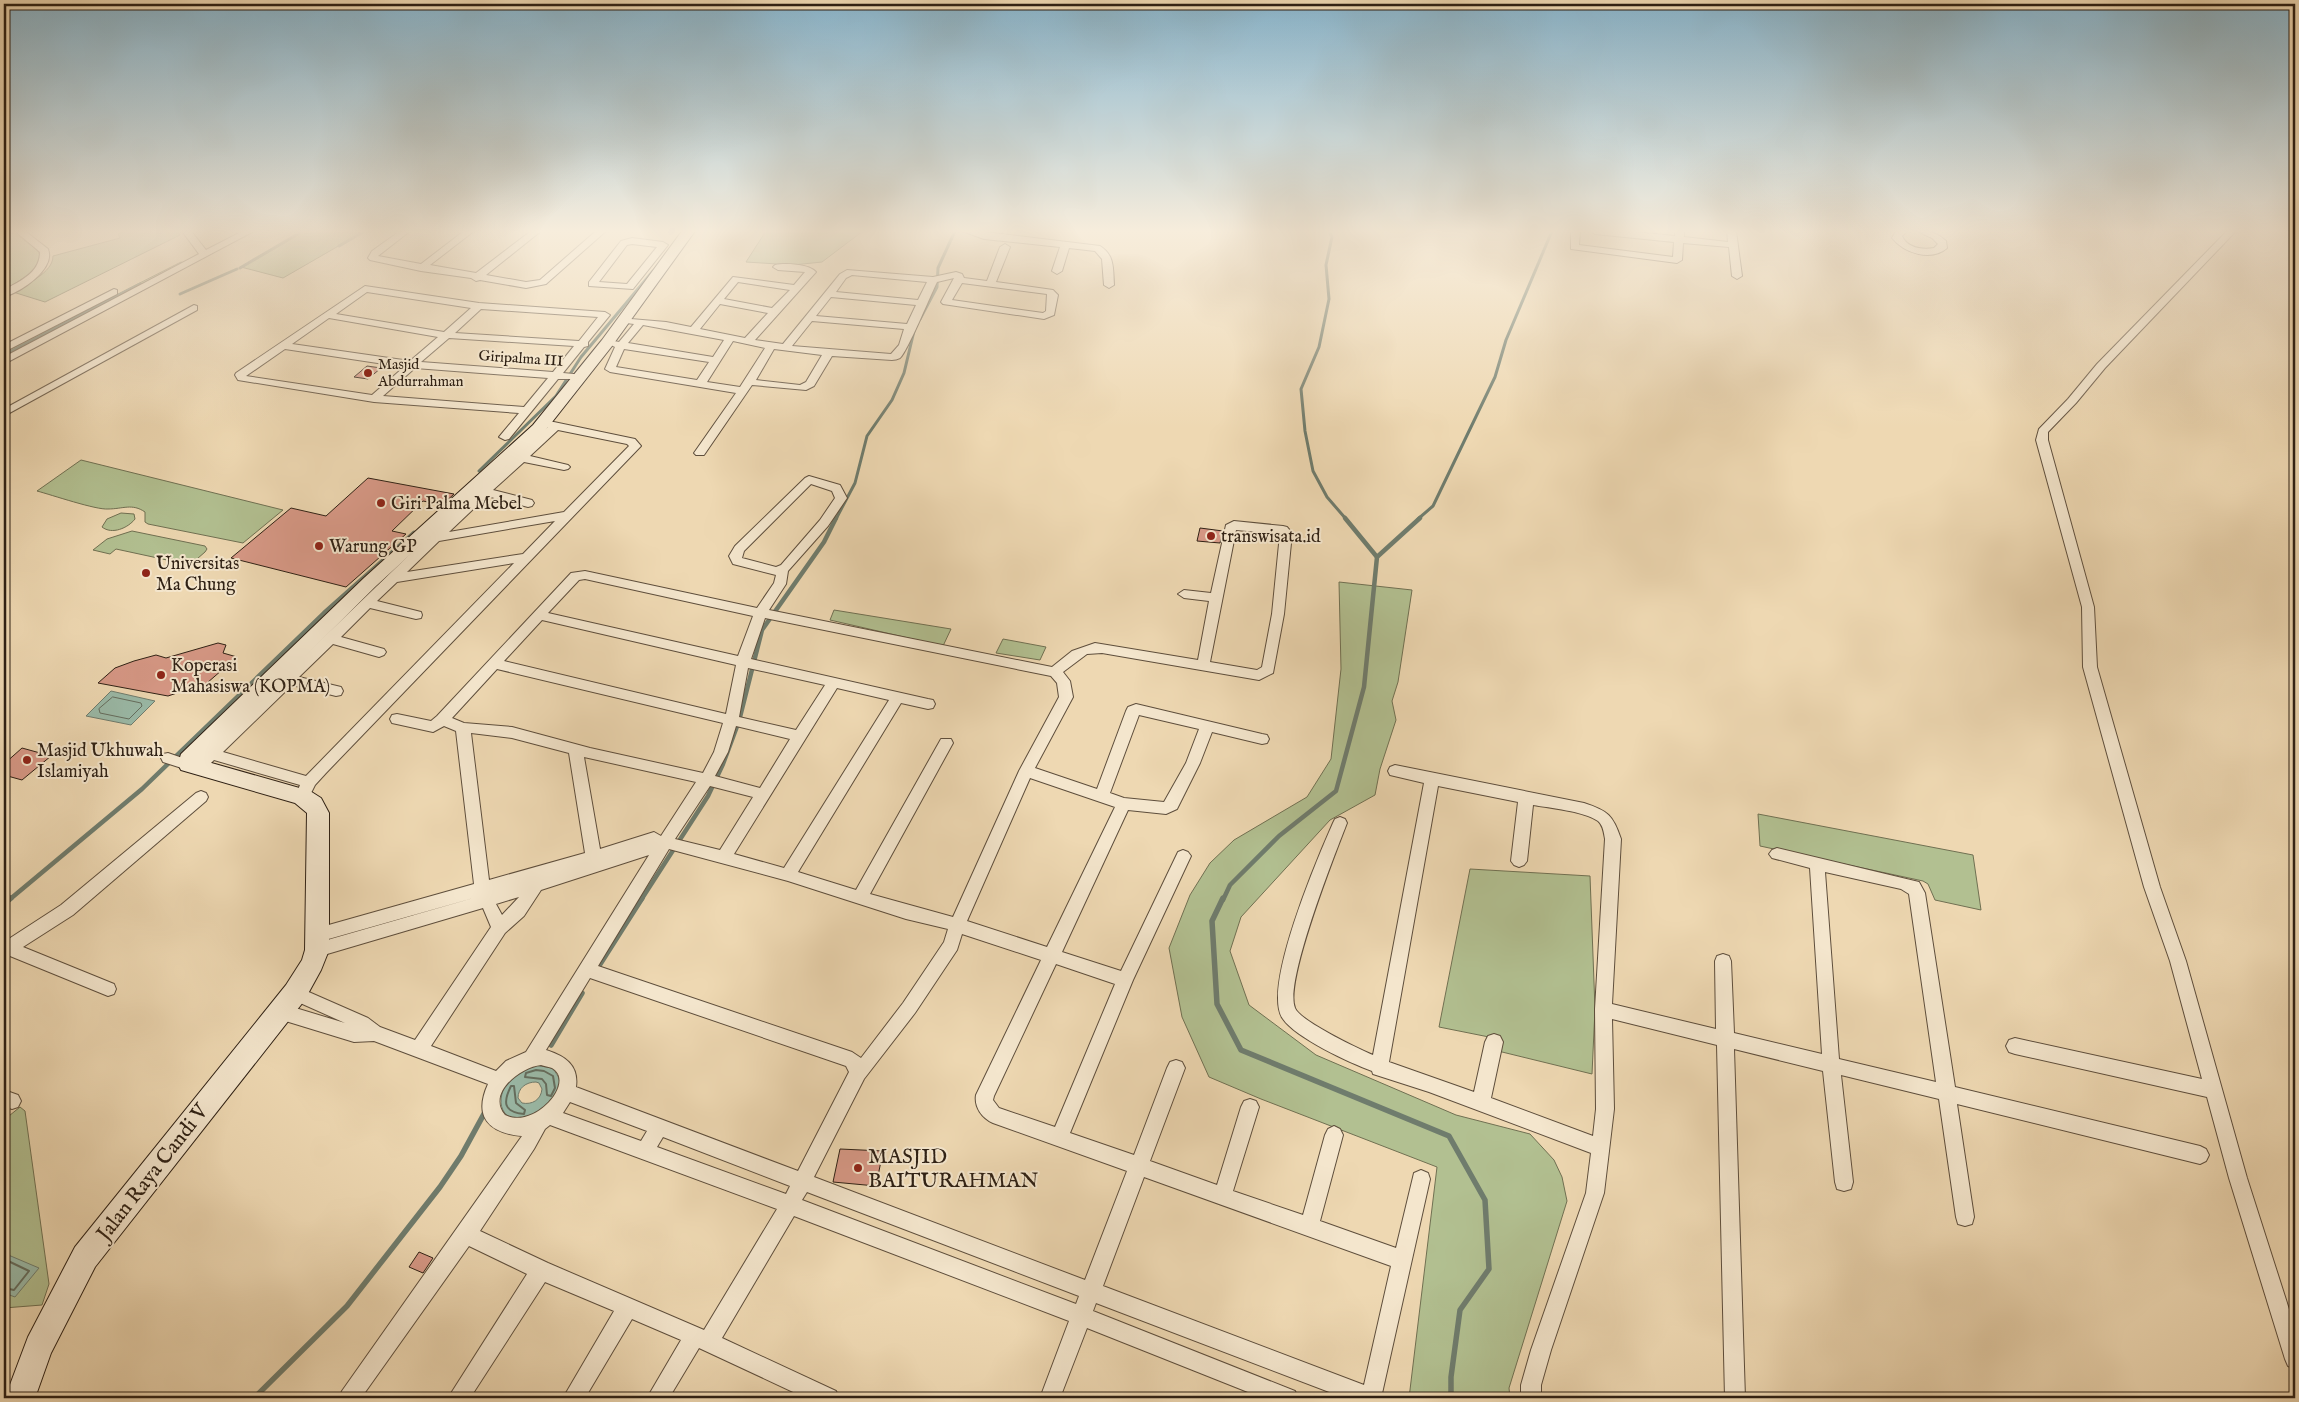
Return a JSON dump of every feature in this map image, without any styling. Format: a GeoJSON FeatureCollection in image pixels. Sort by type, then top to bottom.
{"type":"FeatureCollection","features":[{"type":"Feature","properties":{"kind":"street"},"geometry":{"type":"LineString","coordinates":[[4,349],[111,296]]}},
{"type":"Feature","properties":{"kind":"street"},"geometry":{"type":"LineString","coordinates":[[4,361],[121,296]]}},
{"type":"Feature","properties":{"kind":"street"},"geometry":{"type":"LineString","coordinates":[[353,296],[239,376],[374,399],[527,410]]}},
{"type":"Feature","properties":{"kind":"street"},"geometry":{"type":"LineString","coordinates":[[416,296],[479,306],[605,315],[584,344],[550,424],[521,458],[485,492],[429,537]]}},
{"type":"Feature","properties":{"kind":"street"},"geometry":{"type":"LineString","coordinates":[[504,437],[527,410],[614,344],[632,322],[642,296]]}},
{"type":"Feature","properties":{"kind":"street"},"geometry":{"type":"LineString","coordinates":[[693,331],[722,296]]}},
{"type":"Feature","properties":{"kind":"street"},"geometry":{"type":"LineString","coordinates":[[748,341],[790,296]]}},
{"type":"Feature","properties":{"kind":"street"},"geometry":{"type":"LineString","coordinates":[[786,347],[828,296]]}},
{"type":"Feature","properties":{"kind":"street"},"geometry":{"type":"LineString","coordinates":[[855,296],[921,303]]}},
{"type":"Feature","properties":{"kind":"street"},"geometry":{"type":"LineString","coordinates":[[632,322],[731,337],[771,346],[887,357],[897,355],[904,345],[910,327],[925,296]]}},
{"type":"Feature","properties":{"kind":"street"},"geometry":{"type":"LineString","coordinates":[[949,296],[946,302],[1044,316],[1050,314],[1053,296]]}},
{"type":"Feature","properties":{"kind":"street"},"geometry":{"type":"LineString","coordinates":[[2169,296],[2101,366],[2072,401],[2043,431],[2042,440],[2088,607],[2090,667],[2152,887],[2178,961],[2238,1178],[2295,1359]]}},
{"type":"Feature","properties":{"kind":"street"},"geometry":{"type":"LineString","coordinates":[[719,301],[776,312]]}},
{"type":"Feature","properties":{"kind":"street"},"geometry":{"type":"LineString","coordinates":[[374,399],[479,306]]}},
{"type":"Feature","properties":{"kind":"street"},"geometry":{"type":"LineString","coordinates":[[4,413],[194,308]]}},
{"type":"Feature","properties":{"kind":"street"},"geometry":{"type":"LineString","coordinates":[[326,315],[447,335],[584,344]]}},
{"type":"Feature","properties":{"kind":"street"},"geometry":{"type":"LineString","coordinates":[[810,318],[910,327]]}},
{"type":"Feature","properties":{"kind":"street"},"geometry":{"type":"LineString","coordinates":[[700,384],[714,360],[731,337]]}},
{"type":"Feature","properties":{"kind":"street"},"geometry":{"type":"LineString","coordinates":[[614,344],[714,360]]}},
{"type":"Feature","properties":{"kind":"street"},"geometry":{"type":"LineString","coordinates":[[614,344],[610,369],[700,384],[746,387],[802,388],[810,384],[829,353]]}},
{"type":"Feature","properties":{"kind":"street","name":"Giripalma III"},"geometry":{"type":"LineString","coordinates":[[282,345],[413,365],[569,377]]}},
{"type":"Feature","properties":{"kind":"street"},"geometry":{"type":"LineString","coordinates":[[700,453],[746,387],[771,346]]}},
{"type":"Feature","properties":{"kind":"street"},"geometry":{"type":"LineString","coordinates":[[305,790],[635,446],[631,442],[550,424]]}},
{"type":"Feature","properties":{"kind":"street"},"geometry":{"type":"LineString","coordinates":[[189,761],[192,755],[550,424]]}},
{"type":"Feature","properties":{"kind":"street"},"geometry":{"type":"LineString","coordinates":[[521,458],[564,467]]}},
{"type":"Feature","properties":{"kind":"street"},"geometry":{"type":"LineString","coordinates":[[532,1058],[586,969],[670,841],[713,780],[721,752],[736,722],[750,663],[780,584],[782,571],[824,523],[841,498],[840,491],[836,488],[812,481],[806,482],[735,556],[740,563],[782,571]]}},
{"type":"Feature","properties":{"kind":"street"},"geometry":{"type":"LineString","coordinates":[[485,492],[528,503]]}},
{"type":"Feature","properties":{"kind":"street"},"geometry":{"type":"LineString","coordinates":[[429,537],[569,515]]}},
{"type":"Feature","properties":{"kind":"street"},"geometry":{"type":"LineString","coordinates":[[1055,672],[1080,650],[1093,648],[1203,666],[1259,675],[1268,670],[1278,614],[1286,533],[1284,530],[1232,525],[1203,666]]}},
{"type":"Feature","properties":{"kind":"street"},"geometry":{"type":"LineString","coordinates":[[189,761],[288,679],[331,639],[368,603],[384,578],[528,556]]}},
{"type":"Feature","properties":{"kind":"street"},"geometry":{"type":"LineString","coordinates":[[397,719],[433,727],[442,720],[575,576],[580,575],[1055,672],[1063,681],[1066,697],[1026,771],[957,925],[951,945],[909,1008],[867,1064],[858,1073],[790,1204],[701,1340],[657,1398]]}},
{"type":"Feature","properties":{"kind":"street"},"geometry":{"type":"LineString","coordinates":[[1184,594],[1216,598]]}},
{"type":"Feature","properties":{"kind":"street"},"geometry":{"type":"LineString","coordinates":[[368,603],[416,615]]}},
{"type":"Feature","properties":{"kind":"street"},"geometry":{"type":"LineString","coordinates":[[539,615],[928,704]]}},
{"type":"Feature","properties":{"kind":"street"},"geometry":{"type":"LineString","coordinates":[[331,639],[380,652]]}},
{"type":"Feature","properties":{"kind":"street"},"geometry":{"type":"LineString","coordinates":[[493,663],[798,736]]}},
{"type":"Feature","properties":{"kind":"street"},"geometry":{"type":"LineString","coordinates":[[288,679],[336,691]]}},
{"type":"Feature","properties":{"kind":"street"},"geometry":{"type":"LineString","coordinates":[[723,858],[798,736],[834,682]]}},
{"type":"Feature","properties":{"kind":"street"},"geometry":{"type":"LineString","coordinates":[[788,875],[898,697]]}},
{"type":"Feature","properties":{"kind":"street"},"geometry":{"type":"LineString","coordinates":[[1102,795],[1133,711],[1136,708],[1262,739]]}},
{"type":"Feature","properties":{"kind":"street"},"geometry":{"type":"LineString","coordinates":[[442,720],[463,728],[501,730],[575,749],[713,780],[762,794]]}},
{"type":"Feature","properties":{"kind":"street"},"geometry":{"type":"LineString","coordinates":[[1026,771],[1102,795],[1124,804],[1160,809],[1172,805],[1193,763],[1207,727]]}},
{"type":"Feature","properties":{"kind":"street"},"geometry":{"type":"LineString","coordinates":[[463,728],[484,895],[499,928]]}},
{"type":"Feature","properties":{"kind":"street"},"geometry":{"type":"LineString","coordinates":[[860,897],[946,742]]}},
{"type":"Feature","properties":{"kind":"street"},"geometry":{"type":"LineString","coordinates":[[575,749],[595,862]]}},
{"type":"Feature","properties":{"kind":"street"},"geometry":{"type":"LineString","coordinates":[[189,761],[305,790],[318,813],[316,949],[484,895],[670,841],[906,912],[957,925],[1125,980]]}},
{"type":"Feature","properties":{"kind":"street"},"geometry":{"type":"LineString","coordinates":[[1394,771],[1584,809],[1603,817],[1611,830],[1613,857],[1603,1008],[1605,1109],[1595,1193],[1531,1385],[1531,1398]]}},
{"type":"Feature","properties":{"kind":"street"},"geometry":{"type":"LineString","coordinates":[[1379,1068],[1432,779]]}},
{"type":"Feature","properties":{"kind":"street"},"geometry":{"type":"LineString","coordinates":[[6,950],[67,910],[201,798]]}},
{"type":"Feature","properties":{"kind":"street"},"geometry":{"type":"LineString","coordinates":[[1519,861],[1526,798]]}},
{"type":"Feature","properties":{"kind":"street"},"geometry":{"type":"LineString","coordinates":[[1124,804],[984,1100],[986,1108],[993,1114],[1060,1136],[1222,1197],[1402,1260]]}},
{"type":"Feature","properties":{"kind":"street"},"geometry":{"type":"LineString","coordinates":[[1340,823],[1314,886],[1285,986],[1284,999],[1287,1011],[1330,1045],[1379,1068],[1601,1148]]}},
{"type":"Feature","properties":{"kind":"street"},"geometry":{"type":"LineString","coordinates":[[1777,854],[1901,883],[1913,888],[1917,893],[1965,1217]]}},
{"type":"Feature","properties":{"kind":"street"},"geometry":{"type":"LineString","coordinates":[[1060,1136],[1125,980],[1183,856]]}},
{"type":"Feature","properties":{"kind":"street"},"geometry":{"type":"LineString","coordinates":[[484,895],[536,885],[595,862]]}},
{"type":"Feature","properties":{"kind":"street"},"geometry":{"type":"LineString","coordinates":[[1817,863],[1831,1064],[1844,1182]]}},
{"type":"Feature","properties":{"kind":"street"},"geometry":{"type":"LineString","coordinates":[[419,1049],[499,928],[518,911],[536,885]]}},
{"type":"Feature","properties":{"kind":"street","name":"Jalan Raya Candi V"},"geometry":{"type":"LineString","coordinates":[[20,1398],[38,1347],[85,1257],[287,1002],[316,949]]}},
{"type":"Feature","properties":{"kind":"street"},"geometry":{"type":"LineString","coordinates":[[6,950],[108,989]]}},
{"type":"Feature","properties":{"kind":"street"},"geometry":{"type":"LineString","coordinates":[[1723,961],[1735,1398]]}},
{"type":"Feature","properties":{"kind":"street"},"geometry":{"type":"LineString","coordinates":[[586,969],[852,1060],[857,1066],[858,1073]]}},
{"type":"Feature","properties":{"kind":"street"},"geometry":{"type":"LineString","coordinates":[[287,1002],[354,1034],[374,1033]]}},
{"type":"Feature","properties":{"kind":"street"},"geometry":{"type":"LineString","coordinates":[[287,1002],[362,1023],[374,1033],[499,1080]]}},
{"type":"Feature","properties":{"kind":"street"},"geometry":{"type":"LineString","coordinates":[[1603,1008],[2200,1155]]}},
{"type":"Feature","properties":{"kind":"street"},"geometry":{"type":"LineString","coordinates":[[1481,1104],[1494,1042]]}},
{"type":"Feature","properties":{"kind":"street"},"geometry":{"type":"LineString","coordinates":[[2015,1046],[2213,1090]]}},
{"type":"Feature","properties":{"kind":"street"},"geometry":{"type":"LineString","coordinates":[[349,1398],[466,1234],[543,1119],[560,1105],[567,1092],[568,1076],[562,1064],[549,1058],[532,1058],[509,1070],[499,1080],[491,1098],[494,1116],[507,1126],[516,1128],[543,1119],[644,1152],[790,1204],[1288,1398]]}},
{"type":"Feature","properties":{"kind":"street"},"geometry":{"type":"LineString","coordinates":[[1050,1398],[1176,1068]]}},
{"type":"Feature","properties":{"kind":"street"},"geometry":{"type":"LineString","coordinates":[[567,1092],[1371,1398],[1421,1178]]}},
{"type":"Feature","properties":{"kind":"street"},"geometry":{"type":"LineString","coordinates":[[1222,1197],[1250,1107]]}},
{"type":"Feature","properties":{"kind":"street"},"geometry":{"type":"LineString","coordinates":[[644,1152],[660,1128]]}},
{"type":"Feature","properties":{"kind":"street"},"geometry":{"type":"LineString","coordinates":[[1308,1228],[1334,1135]]}},
{"type":"Feature","properties":{"kind":"street"},"geometry":{"type":"LineString","coordinates":[[466,1234],[541,1270],[829,1398]]}},
{"type":"Feature","properties":{"kind":"street"},"geometry":{"type":"LineString","coordinates":[[458,1398],[541,1270]]}},
{"type":"Feature","properties":{"kind":"street"},"geometry":{"type":"LineString","coordinates":[[573,1398],[628,1309]]}},
{"type":"Feature","properties":{"kind":"shaded area"},"geometry":{"type":"Polygon","coordinates":[[[27,296],[56,296],[45,302],[27,296]]]}},
{"type":"Feature","properties":{"kind":"shaded area"},"geometry":{"type":"Polygon","coordinates":[[[113,296],[121,296],[4,358],[4,352],[113,296]]]}},
{"type":"Feature","properties":{"kind":"shaded area"},"geometry":{"type":"Polygon","coordinates":[[[81,460],[283,510],[243,543],[148,524],[145,522],[145,512],[140,509],[127,507],[102,509],[37,491],[81,460]]]}},
{"type":"Feature","properties":{"kind":"shaded area"},"geometry":{"type":"Polygon","coordinates":[[[121,513],[134,514],[135,519],[120,529],[110,530],[102,527],[107,519],[121,513]]]}},
{"type":"Feature","properties":{"kind":"shaded area"},"geometry":{"type":"Polygon","coordinates":[[[132,531],[205,546],[207,549],[190,565],[116,549],[110,554],[93,550],[107,539],[132,531]]]}},
{"type":"Feature","properties":{"kind":"shaded area"},"geometry":{"type":"Polygon","coordinates":[[[1339,582],[1412,590],[1398,682],[1392,701],[1396,720],[1380,769],[1375,795],[1330,820],[1241,917],[1230,951],[1249,1005],[1316,1055],[1456,1115],[1530,1134],[1554,1160],[1562,1177],[1567,1201],[1509,1388],[1510,1398],[1409,1398],[1437,1167],[1209,1077],[1182,1017],[1169,948],[1190,895],[1210,863],[1234,840],[1307,797],[1331,759],[1341,669],[1339,582]]]}},
{"type":"Feature","properties":{"kind":"shaded area"},"geometry":{"type":"Polygon","coordinates":[[[834,610],[951,629],[943,646],[830,620],[834,610]]]}},
{"type":"Feature","properties":{"kind":"shaded area"},"geometry":{"type":"Polygon","coordinates":[[[1003,639],[1046,647],[1040,660],[996,653],[1003,639]]]}},
{"type":"Feature","properties":{"kind":"shaded area"},"geometry":{"type":"Polygon","coordinates":[[[1758,814],[1973,855],[1981,910],[1935,900],[1928,884],[1923,881],[1760,846],[1758,814]]]}},
{"type":"Feature","properties":{"kind":"shaded area"},"geometry":{"type":"Polygon","coordinates":[[[1470,869],[1590,876],[1595,1009],[1592,1074],[1498,1051],[1499,1039],[1439,1027],[1470,869]]]}},
{"type":"Feature","properties":{"kind":"shaded area"},"geometry":{"type":"Polygon","coordinates":[[[20,1107],[25,1111],[49,1284],[42,1305],[4,1308],[4,1120],[20,1107]]]}},
{"type":"Feature","properties":{"kind":"water"},"geometry":{"type":"Polygon","coordinates":[[[111,691],[155,701],[131,725],[86,716],[111,691]]]}},
{"type":"Feature","properties":{"kind":"water"},"geometry":{"type":"Polygon","coordinates":[[[535,1065],[552,1068],[559,1078],[559,1088],[539,1114],[518,1119],[510,1117],[505,1113],[501,1099],[507,1082],[514,1075],[535,1065]],[[529,1083],[523,1086],[518,1094],[518,1098],[522,1103],[538,1099],[542,1089],[539,1083],[529,1083]]]}},
{"type":"Feature","properties":{"kind":"water"},"geometry":{"type":"Polygon","coordinates":[[[6,1254],[39,1268],[15,1297],[4,1293],[4,1257],[6,1254]]]}},
{"type":"Feature","properties":{"kind":"building","name":"Masjid Abdurrahman"},"geometry":{"type":"Polygon","coordinates":[[[367,366],[381,368],[368,379],[354,377],[367,366]]]}},
{"type":"Feature","properties":{"kind":"building","name":"Warung GP"},"geometry":{"type":"Polygon","coordinates":[[[368,478],[454,494],[442,505],[423,501],[392,531],[406,534],[346,587],[231,558],[291,508],[326,516],[368,478]]]}},
{"type":"Feature","properties":{"kind":"building","name":"transwisata.id"},"geometry":{"type":"Polygon","coordinates":[[[1200,528],[1223,531],[1220,543],[1197,541],[1200,528]]]}},
{"type":"Feature","properties":{"kind":"building","name":"Koperasi Mahasiswa (KOPMA)"},"geometry":{"type":"Polygon","coordinates":[[[218,643],[226,645],[223,653],[237,657],[207,683],[168,696],[98,683],[115,668],[134,661],[156,655],[166,658],[218,643]]]}},
{"type":"Feature","properties":{"kind":"building","name":"Masjid Ukhuwah Islamiyah"},"geometry":{"type":"Polygon","coordinates":[[[22,748],[51,756],[22,780],[4,775],[4,764],[22,748]]]}},
{"type":"Feature","properties":{"kind":"building","name":"MASJID BAITURAHMAN"},"geometry":{"type":"Polygon","coordinates":[[[840,1149],[883,1151],[876,1186],[833,1182],[840,1149]]]}},
{"type":"Feature","properties":{"kind":"building"},"geometry":{"type":"Polygon","coordinates":[[[419,1252],[433,1258],[423,1273],[409,1267],[419,1252]]]}},
{"type":"Feature","properties":{"kind":"waterway"},"geometry":{"type":"LineString","coordinates":[[4,355],[116,296]]}},
{"type":"Feature","properties":{"kind":"waterway"},"geometry":{"type":"LineString","coordinates":[[479,471],[556,396],[581,357],[632,296]]}},
{"type":"Feature","properties":{"kind":"waterway"},"geometry":{"type":"LineString","coordinates":[[920,319],[932,296]]}},
{"type":"Feature","properties":{"kind":"waterway"},"geometry":{"type":"LineString","coordinates":[[1329,296],[1319,347],[1301,389],[1305,431],[1313,471],[1327,497],[1346,519]]}},
{"type":"Feature","properties":{"kind":"waterway"},"geometry":{"type":"LineString","coordinates":[[1418,519],[1433,506],[1495,377],[1506,340],[1524,296]]}},
{"type":"Feature","properties":{"kind":"waterway"},"geometry":{"type":"LineString","coordinates":[[836,519],[855,483],[867,436],[892,400],[904,373],[914,331]]}},
{"type":"Feature","properties":{"kind":"waterway"},"geometry":{"type":"LineString","coordinates":[[641,900],[708,796],[723,764],[739,721],[762,630],[824,542],[836,518]]}},
{"type":"Feature","properties":{"kind":"waterway"},"geometry":{"type":"LineString","coordinates":[[1345,518],[1377,557]]}},
{"type":"Feature","properties":{"kind":"waterway"},"geometry":{"type":"LineString","coordinates":[[1377,557],[1420,518]]}},
{"type":"Feature","properties":{"kind":"waterway"},"geometry":{"type":"LineString","coordinates":[[9,900],[142,789],[324,613],[414,533]]}},
{"type":"Feature","properties":{"kind":"waterway"},"geometry":{"type":"LineString","coordinates":[[1223,900],[1230,885],[1279,836],[1336,791],[1364,687],[1377,557]]}},
{"type":"Feature","properties":{"kind":"waterway"},"geometry":{"type":"LineString","coordinates":[[4,904],[11,898]]}},
{"type":"Feature","properties":{"kind":"waterway"},"geometry":{"type":"LineString","coordinates":[[600,964],[642,898]]}},
{"type":"Feature","properties":{"kind":"waterway"},"geometry":{"type":"LineString","coordinates":[[1223,898],[1212,921],[1217,1004],[1241,1050],[1449,1136],[1485,1200],[1489,1269],[1460,1310],[1451,1377],[1451,1398]]}},
{"type":"Feature","properties":{"kind":"waterway"},"geometry":{"type":"LineString","coordinates":[[551,1045],[582,993]]}},
{"type":"Feature","properties":{"kind":"waterway"},"geometry":{"type":"LineString","coordinates":[[254,1398],[347,1306],[440,1187],[461,1156],[485,1112]]}},
{"type":"Feature","properties":{"kind":"place","name":"Masjid Abdurrahman"},"geometry":{"type":"Point","coordinates":[368,373]}},
{"type":"Feature","properties":{"kind":"place","name":"Giri Palma Mebel"},"geometry":{"type":"Point","coordinates":[381,503]}},
{"type":"Feature","properties":{"kind":"place","name":"transwisata.id"},"geometry":{"type":"Point","coordinates":[1211,536]}},
{"type":"Feature","properties":{"kind":"place","name":"Warung GP"},"geometry":{"type":"Point","coordinates":[319,546]}},
{"type":"Feature","properties":{"kind":"place","name":"Universitas Ma Chung"},"geometry":{"type":"Point","coordinates":[146,573]}},
{"type":"Feature","properties":{"kind":"place","name":"Koperasi Mahasiswa (KOPMA)"},"geometry":{"type":"Point","coordinates":[161,675]}},
{"type":"Feature","properties":{"kind":"place","name":"Masjid Ukhuwah Islamiyah"},"geometry":{"type":"Point","coordinates":[27,760]}},
{"type":"Feature","properties":{"kind":"place","name":"MASJID BAITURAHMAN"},"geometry":{"type":"Point","coordinates":[858,1168]}}]}
